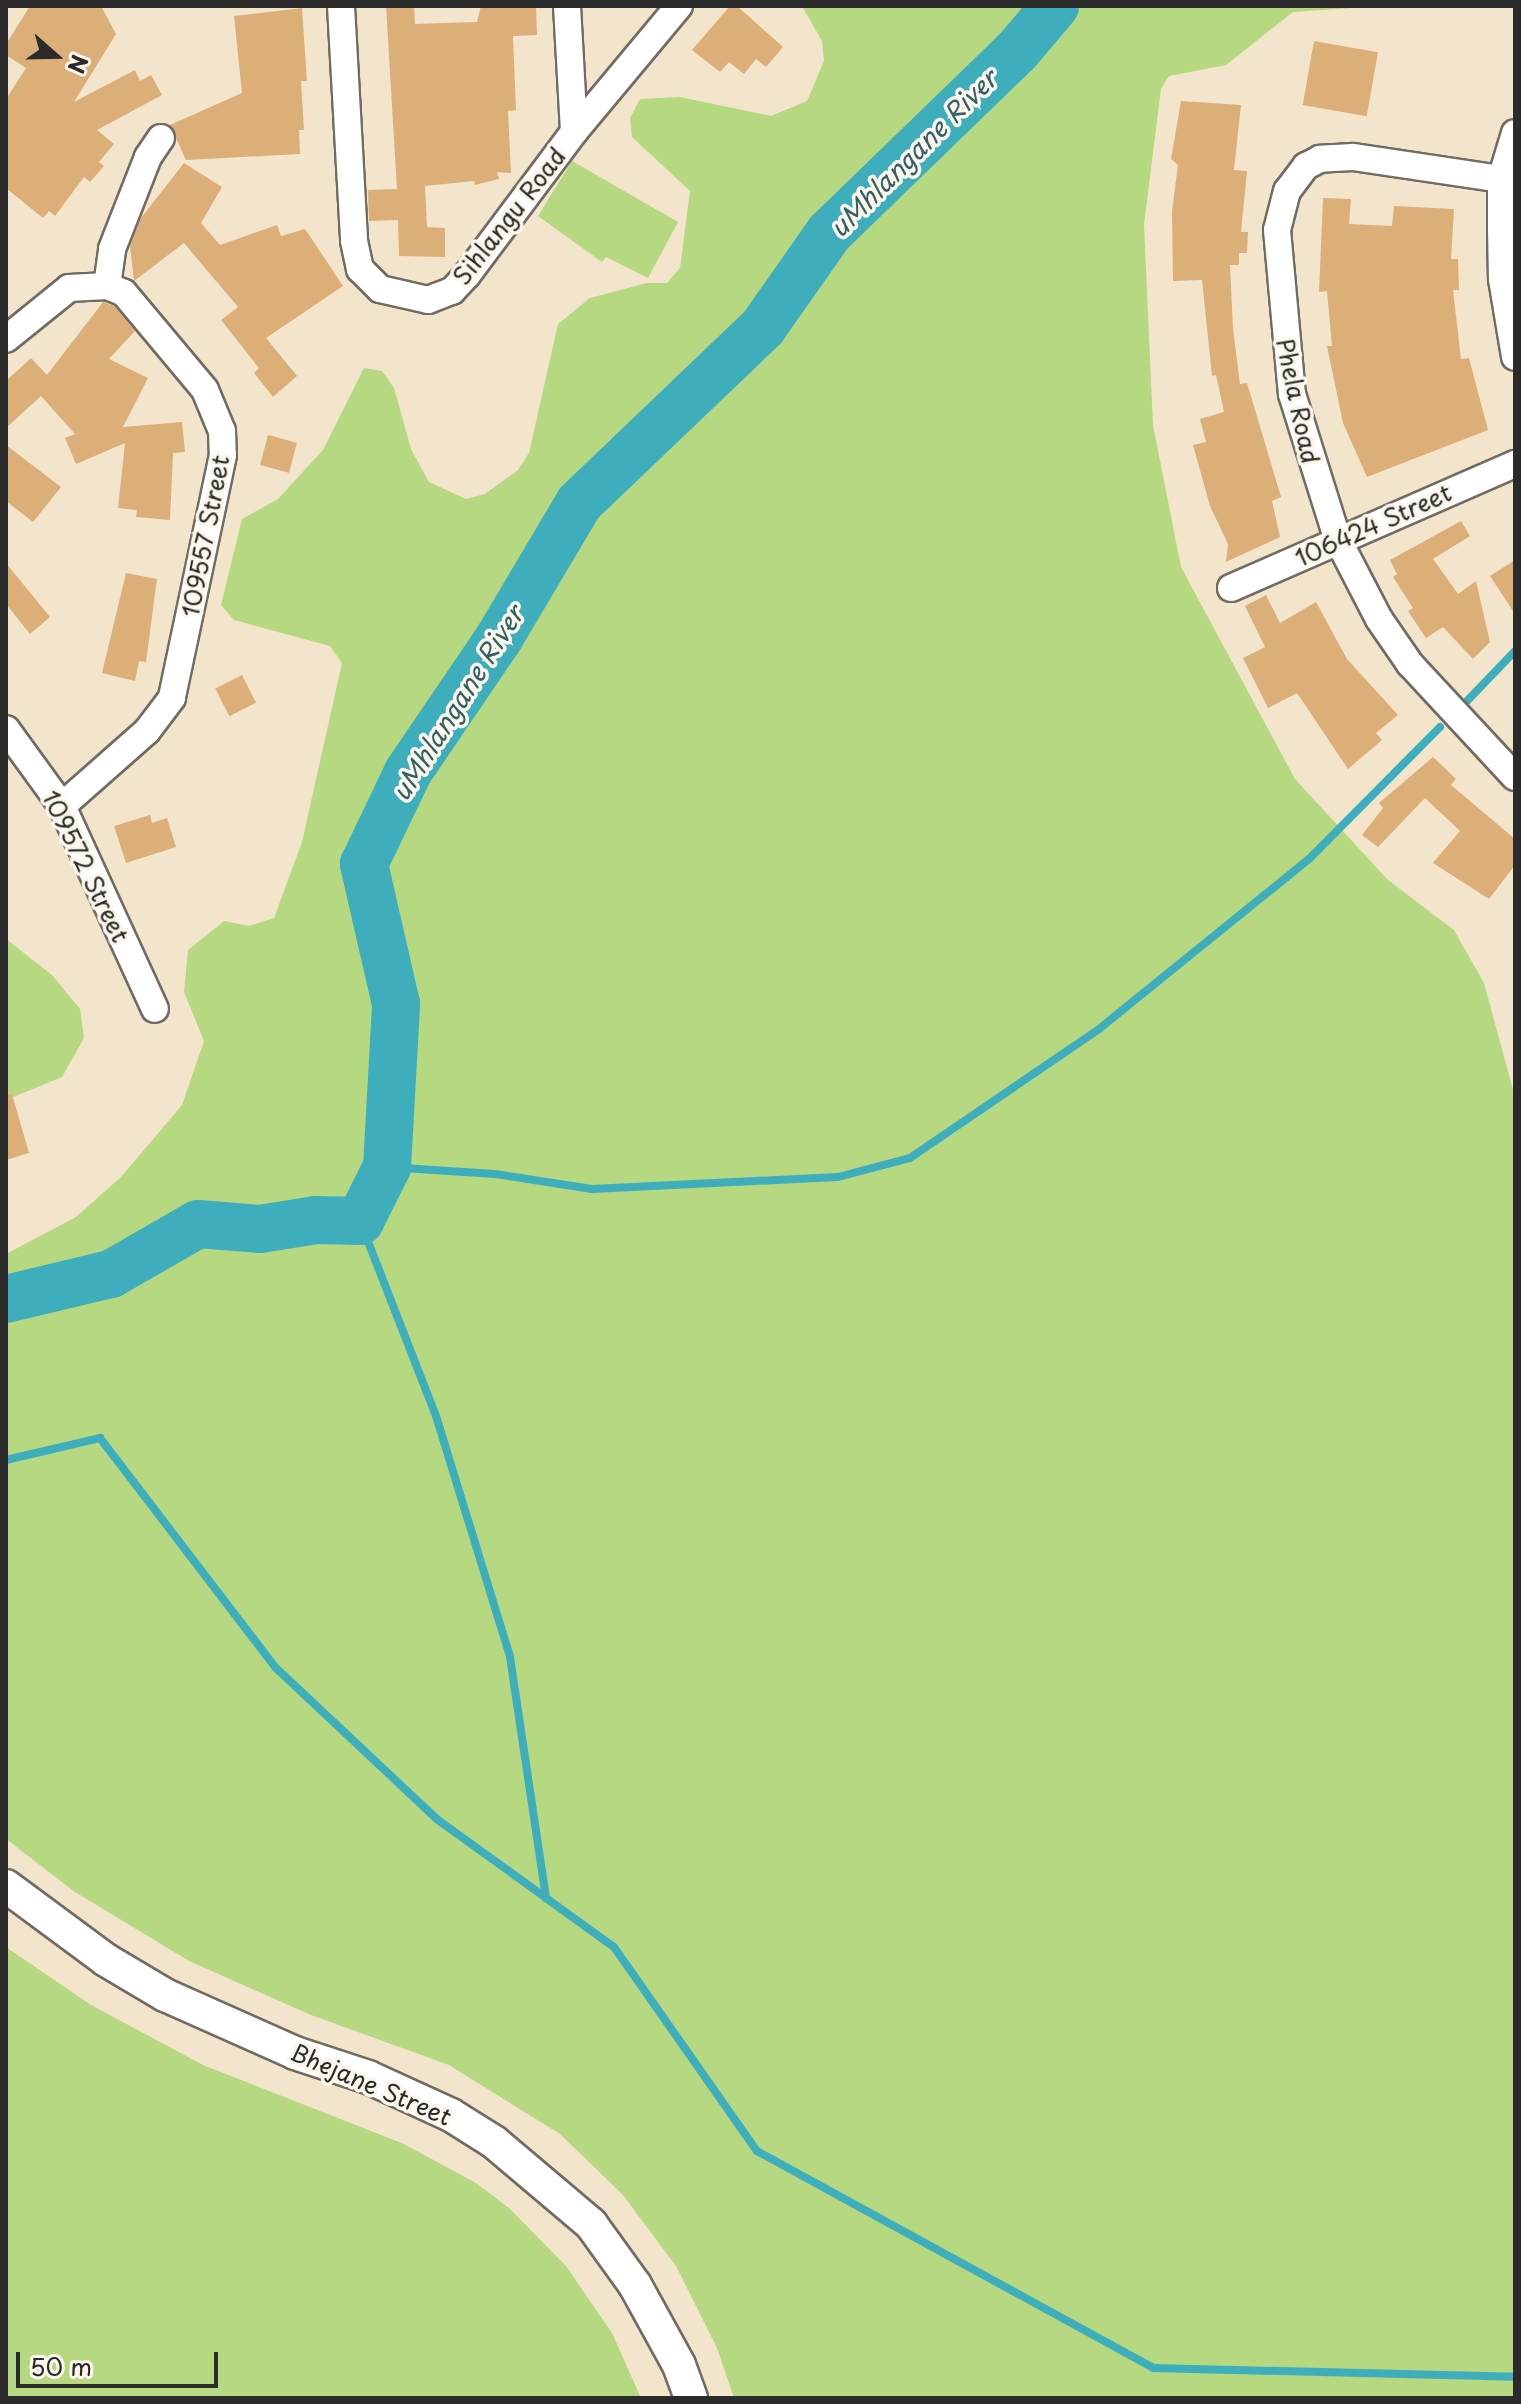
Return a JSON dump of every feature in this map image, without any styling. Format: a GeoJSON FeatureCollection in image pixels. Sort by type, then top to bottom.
{"type":"FeatureCollection","features":[{"type":"Feature","properties":{"kind":"street","name":"Sihlangu Road"},"geometry":{"type":"LineString","coordinates":[[341,6],[354,241],[360,269],[380,289],[428,300],[452,291],[574,132],[679,6]]}},
{"type":"Feature","properties":{"kind":"street"},"geometry":{"type":"LineString","coordinates":[[567,6],[574,132]]}},
{"type":"Feature","properties":{"kind":"street"},"geometry":{"type":"LineString","coordinates":[[1515,133],[1501,179],[1502,279],[1515,357]]}},
{"type":"Feature","properties":{"kind":"street"},"geometry":{"type":"LineString","coordinates":[[6,339],[69,288],[107,286],[112,249],[148,157],[161,138]]}},
{"type":"Feature","properties":{"kind":"street","name":"Phela Road"},"geometry":{"type":"LineString","coordinates":[[1501,179],[1334,156],[1306,166],[1287,191],[1277,230],[1292,394],[1337,538],[1379,619],[1410,664],[1515,777]]}},
{"type":"Feature","properties":{"kind":"street","name":"109557 Street"},"geometry":{"type":"LineString","coordinates":[[62,806],[147,731],[172,698],[223,455],[217,411],[205,390],[140,307],[107,286]]}},
{"type":"Feature","properties":{"kind":"street","name":"106424 Street"},"geometry":{"type":"LineString","coordinates":[[1231,588],[1337,538],[1515,464]]}},
{"type":"Feature","properties":{"kind":"street","name":"109572 Street"},"geometry":{"type":"LineString","coordinates":[[6,729],[62,806],[155,1009]]}},
{"type":"Feature","properties":{"kind":"street","name":"Bhejane Street"},"geometry":{"type":"LineString","coordinates":[[6,1886],[106,1960],[165,1995],[451,2115],[506,2151],[591,2224],[635,2285],[679,2365],[691,2398]]}},
{"type":"Feature","properties":{"kind":"green space"},"geometry":{"type":"Polygon","coordinates":[[[802,6],[1381,6],[1293,12],[1226,65],[1169,76],[1161,89],[1144,225],[1153,425],[1181,567],[1295,779],[1388,880],[1454,930],[1484,983],[1515,1097],[1515,2398],[734,2398],[717,2348],[676,2266],[623,2195],[560,2134],[449,2065],[311,2015],[189,1961],[75,1892],[6,1839],[6,1254],[76,1217],[121,1177],[182,1105],[204,1041],[184,992],[188,950],[224,921],[249,926],[274,918],[302,842],[342,663],[330,646],[234,620],[221,605],[242,519],[278,499],[323,450],[364,368],[382,371],[394,388],[411,449],[429,482],[466,499],[485,494],[518,470],[529,453],[558,324],[590,298],[647,283],[667,283],[680,268],[690,191],[632,137],[630,118],[640,99],[680,97],[771,116],[807,101],[824,61],[822,41],[802,6]]]}},
{"type":"Feature","properties":{"kind":"green space"},"geometry":{"type":"Polygon","coordinates":[[[572,161],[678,222],[648,278],[606,257],[602,262],[538,216],[572,161]]]}},
{"type":"Feature","properties":{"kind":"green space"},"geometry":{"type":"Polygon","coordinates":[[[6,939],[52,975],[80,1009],[84,1038],[62,1077],[6,1100],[6,939]]]}},
{"type":"Feature","properties":{"kind":"green space"},"geometry":{"type":"Polygon","coordinates":[[[6,1947],[91,2005],[203,2065],[404,2144],[476,2183],[509,2208],[566,2266],[612,2333],[641,2398],[6,2398],[6,1947]]]}},
{"type":"Feature","properties":{"kind":"building"},"geometry":{"type":"Polygon","coordinates":[[[30,6],[101,6],[116,34],[74,102],[135,70],[140,81],[151,75],[162,95],[97,130],[114,144],[99,162],[104,166],[90,182],[84,177],[55,216],[49,211],[43,218],[6,188],[6,99],[26,68],[6,55],[6,44],[30,6]]]}},
{"type":"Feature","properties":{"kind":"building"},"geometry":{"type":"Polygon","coordinates":[[[386,6],[414,6],[415,24],[477,22],[481,6],[536,6],[537,35],[513,36],[516,110],[508,111],[511,173],[497,172],[499,179],[475,185],[474,181],[425,186],[427,227],[445,228],[445,257],[399,256],[398,220],[369,221],[368,190],[397,189],[386,6]]]}},
{"type":"Feature","properties":{"kind":"building"},"geometry":{"type":"Polygon","coordinates":[[[730,6],[737,6],[783,47],[766,67],[756,59],[744,74],[729,62],[720,72],[692,50],[730,6]]]}},
{"type":"Feature","properties":{"kind":"building"},"geometry":{"type":"Polygon","coordinates":[[[302,8],[307,81],[301,81],[304,130],[299,130],[300,154],[186,160],[170,125],[242,93],[234,16],[302,8]]]}},
{"type":"Feature","properties":{"kind":"building"},"geometry":{"type":"Polygon","coordinates":[[[1314,41],[1378,52],[1367,116],[1303,105],[1314,41]]]}},
{"type":"Feature","properties":{"kind":"building"},"geometry":{"type":"Polygon","coordinates":[[[1181,101],[1241,105],[1234,170],[1247,171],[1241,232],[1248,232],[1247,253],[1239,253],[1239,265],[1230,265],[1233,329],[1240,384],[1247,383],[1281,497],[1272,501],[1280,537],[1226,562],[1228,544],[1210,506],[1193,445],[1206,442],[1200,419],[1224,412],[1216,375],[1212,376],[1202,280],[1173,281],[1172,211],[1178,165],[1171,159],[1181,101]]]}},
{"type":"Feature","properties":{"kind":"building"},"geometry":{"type":"Polygon","coordinates":[[[184,163],[222,187],[201,223],[220,245],[277,225],[281,236],[305,229],[343,286],[266,338],[297,376],[273,397],[254,373],[259,368],[221,320],[238,307],[184,243],[134,281],[130,246],[141,218],[184,163]]]}},
{"type":"Feature","properties":{"kind":"building"},"geometry":{"type":"Polygon","coordinates":[[[1323,198],[1351,199],[1349,224],[1392,226],[1394,206],[1454,209],[1451,259],[1458,259],[1459,290],[1453,290],[1461,359],[1469,358],[1488,430],[1367,477],[1343,423],[1327,346],[1332,346],[1327,291],[1319,292],[1323,198]]]}},
{"type":"Feature","properties":{"kind":"building"},"geometry":{"type":"Polygon","coordinates":[[[103,302],[114,306],[135,331],[109,359],[148,378],[123,427],[182,422],[185,452],[173,453],[170,520],[136,517],[137,510],[118,508],[125,443],[76,464],[65,438],[75,434],[41,396],[6,428],[6,381],[31,358],[47,375],[103,302]]]}},
{"type":"Feature","properties":{"kind":"building"},"geometry":{"type":"Polygon","coordinates":[[[268,435],[297,443],[289,473],[260,465],[268,435]]]}},
{"type":"Feature","properties":{"kind":"building"},"geometry":{"type":"Polygon","coordinates":[[[6,445],[61,487],[33,522],[6,501],[6,445]]]}},
{"type":"Feature","properties":{"kind":"building"},"geometry":{"type":"Polygon","coordinates":[[[1461,521],[1470,536],[1433,559],[1458,594],[1476,581],[1490,642],[1473,659],[1443,627],[1426,638],[1408,611],[1413,608],[1393,577],[1397,574],[1390,560],[1461,521]]]}},
{"type":"Feature","properties":{"kind":"building"},"geometry":{"type":"Polygon","coordinates":[[[1515,560],[1515,614],[1490,576],[1515,560]]]}},
{"type":"Feature","properties":{"kind":"building"},"geometry":{"type":"Polygon","coordinates":[[[6,563],[50,617],[30,634],[6,604],[6,563]]]}},
{"type":"Feature","properties":{"kind":"building"},"geometry":{"type":"Polygon","coordinates":[[[126,573],[157,579],[146,662],[139,661],[135,681],[102,673],[126,573]]]}},
{"type":"Feature","properties":{"kind":"building"},"geometry":{"type":"Polygon","coordinates":[[[1266,595],[1280,623],[1316,602],[1347,659],[1398,715],[1376,733],[1382,740],[1348,769],[1297,693],[1268,708],[1243,658],[1265,647],[1245,606],[1266,595]]]}},
{"type":"Feature","properties":{"kind":"building"},"geometry":{"type":"Polygon","coordinates":[[[242,675],[256,703],[229,716],[215,689],[242,675]]]}},
{"type":"Feature","properties":{"kind":"building"},"geometry":{"type":"Polygon","coordinates":[[[1433,757],[1456,779],[1451,785],[1515,839],[1515,865],[1489,899],[1433,863],[1460,831],[1425,798],[1378,847],[1362,835],[1383,808],[1379,803],[1433,757]]]}},
{"type":"Feature","properties":{"kind":"building"},"geometry":{"type":"Polygon","coordinates":[[[150,815],[152,823],[167,818],[176,847],[126,863],[114,826],[150,815]]]}},
{"type":"Feature","properties":{"kind":"building"},"geometry":{"type":"Polygon","coordinates":[[[12,1094],[29,1153],[6,1160],[6,1095],[12,1094]]]}},
{"type":"Feature","properties":{"kind":"waterway","name":"uMhlangane River"},"geometry":{"type":"LineString","coordinates":[[6,1299],[111,1274],[198,1224],[260,1229],[316,1220],[360,1221],[387,1167],[396,1004],[364,864],[408,772],[499,638],[579,503],[763,327],[829,233],[1017,51],[1055,6]]}},
{"type":"Feature","properties":{"kind":"waterway"},"geometry":{"type":"LineString","coordinates":[[1467,701],[1515,651]]}},
{"type":"Feature","properties":{"kind":"waterway"},"geometry":{"type":"LineString","coordinates":[[387,1167],[495,1174],[592,1189],[838,1177],[910,1158],[1099,1029],[1309,859],[1440,727]]}},
{"type":"Feature","properties":{"kind":"waterway"},"geometry":{"type":"LineString","coordinates":[[360,1221],[436,1416],[510,1657],[546,1898],[614,1947],[757,2151],[1153,2368],[1515,2377]]}},
{"type":"Feature","properties":{"kind":"waterway"},"geometry":{"type":"LineString","coordinates":[[6,1460],[100,1438],[276,1668],[438,1820],[546,1898]]}}]}
